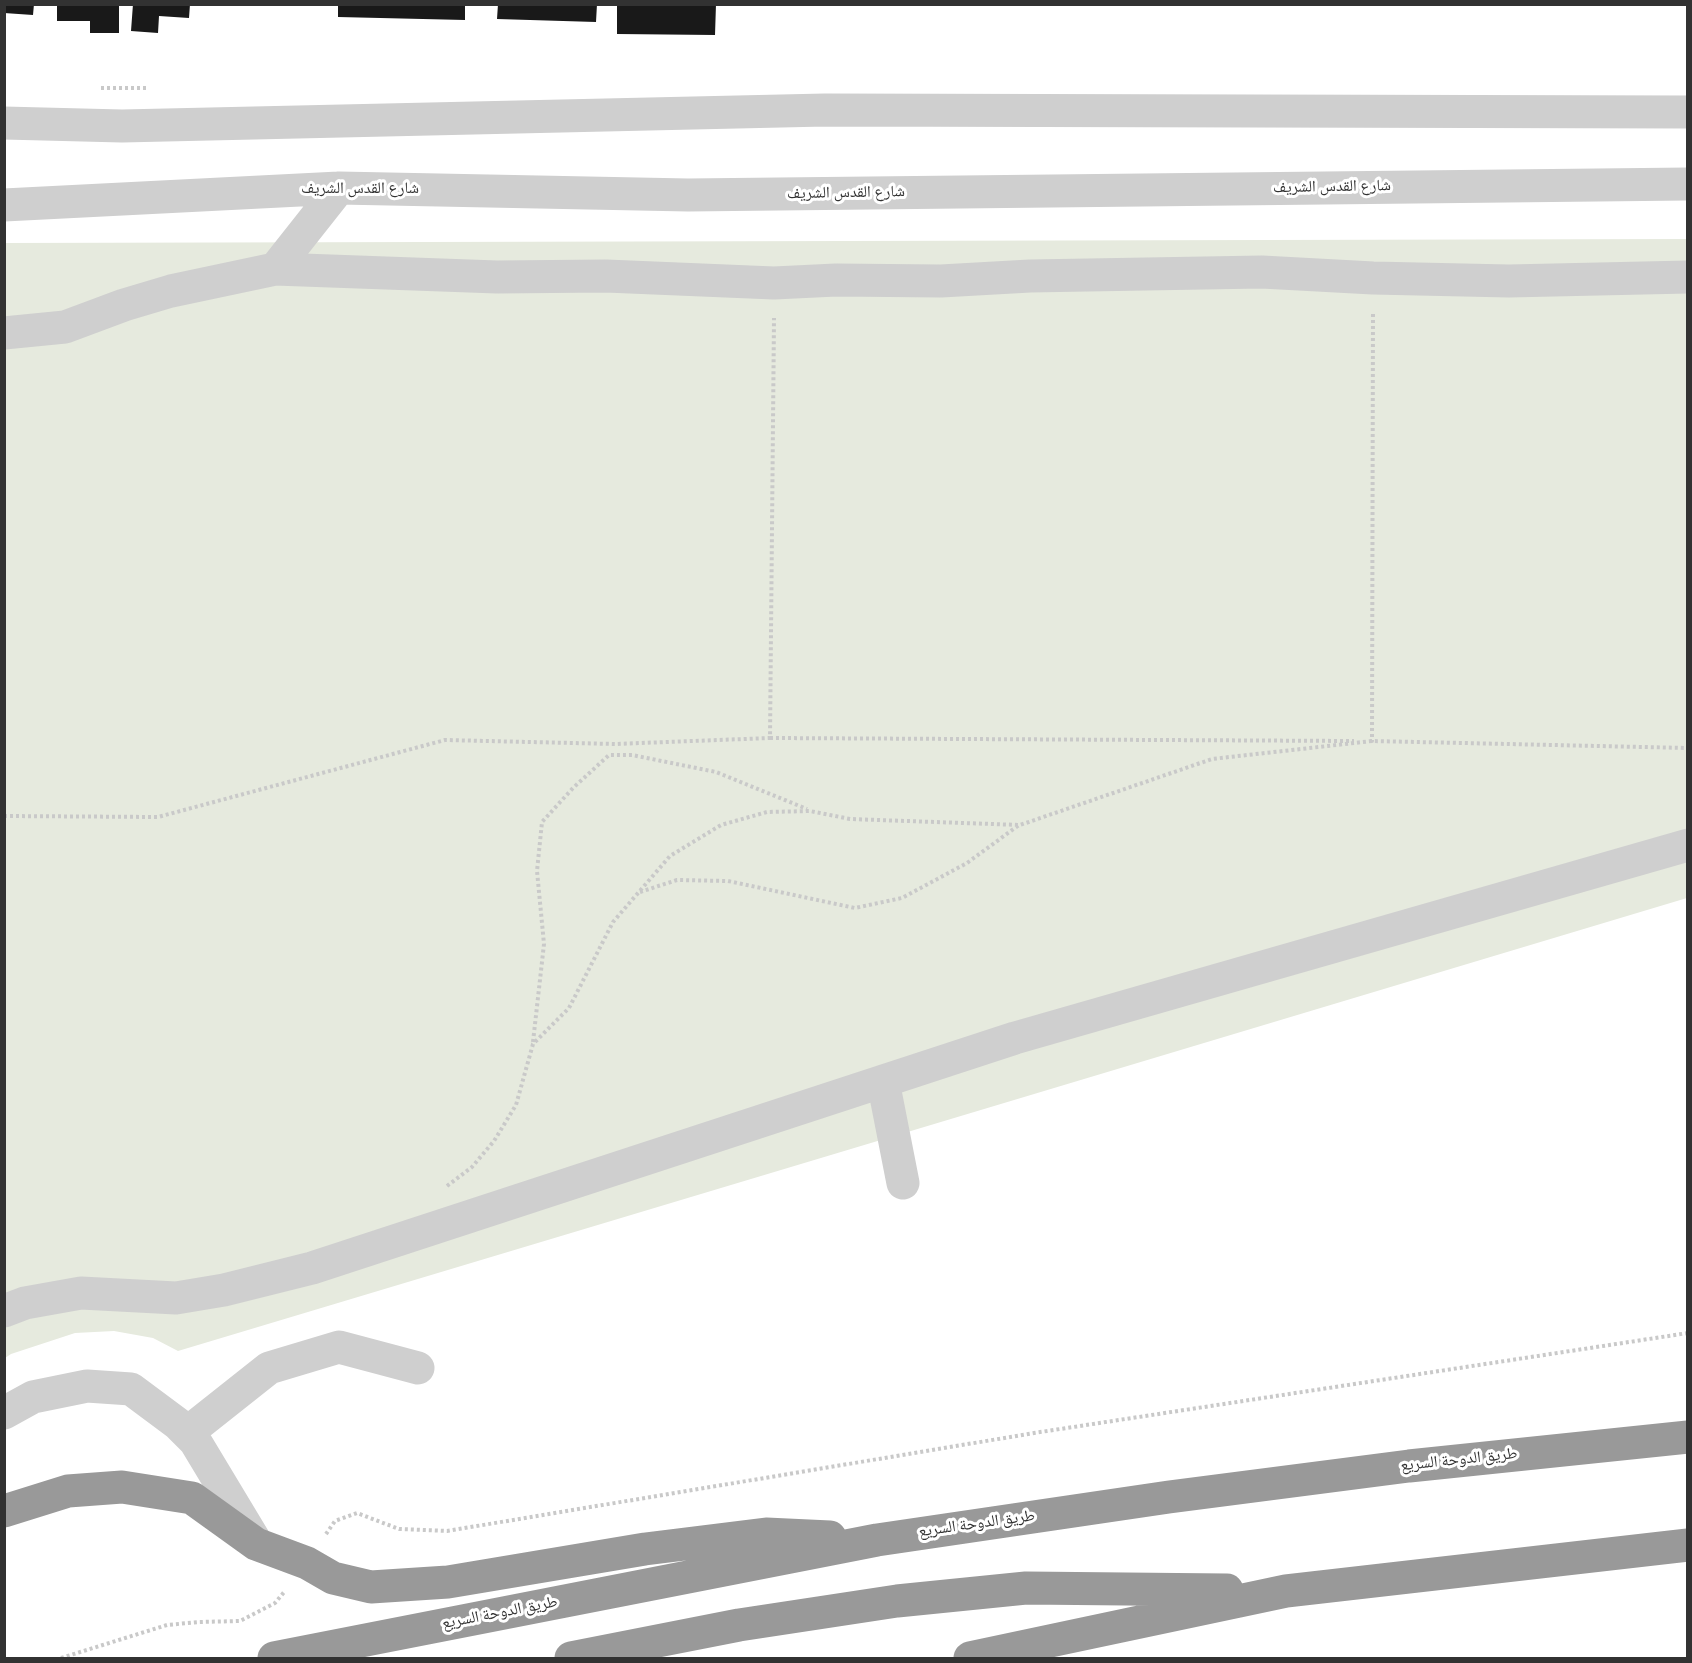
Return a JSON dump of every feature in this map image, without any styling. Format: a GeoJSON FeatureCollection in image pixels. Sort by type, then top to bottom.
{"type":"FeatureCollection","features":[{"type":"Feature","properties":{"kind":"highway","name":"طريق الدوحة السريع"},"geometry":{"type":"LineString","coordinates":[[274,1659],[877,1540],[1169,1497],[1409,1466],[1688,1437]]}},
{"type":"Feature","properties":{"kind":"highway"},"geometry":{"type":"LineString","coordinates":[[4,1512],[68,1491],[122,1487],[192,1498],[257,1544],[307,1563],[333,1578],[371,1587],[448,1582],[645,1549],[766,1534],[877,1540]]}},
{"type":"Feature","properties":{"kind":"highway"},"geometry":{"type":"LineString","coordinates":[[970,1659],[1286,1591],[1688,1545]]}},
{"type":"Feature","properties":{"kind":"highway"},"geometry":{"type":"LineString","coordinates":[[571,1659],[750,1624],[897,1601],[1026,1588],[1286,1591]]}},
{"type":"Feature","properties":{"kind":"street"},"geometry":{"type":"LineString","coordinates":[[4,123],[134,125],[825,110],[1688,112]]}},
{"type":"Feature","properties":{"kind":"street","name":"شارع القدس الشريف"},"geometry":{"type":"LineString","coordinates":[[4,205],[339,188],[688,195],[1688,184]]}},
{"type":"Feature","properties":{"kind":"street"},"geometry":{"type":"LineString","coordinates":[[275,269],[339,188]]}},
{"type":"Feature","properties":{"kind":"street"},"geometry":{"type":"LineString","coordinates":[[4,333],[65,327],[124,305],[171,291],[275,269],[497,277],[606,276],[774,283],[1262,272],[1373,278],[1509,281],[1688,277]]}},
{"type":"Feature","properties":{"kind":"street"},"geometry":{"type":"LineString","coordinates":[[4,1311],[25,1303],[81,1293],[176,1298],[224,1290],[312,1268],[1016,1038],[1688,845]]}},
{"type":"Feature","properties":{"kind":"street"},"geometry":{"type":"LineString","coordinates":[[883,1081],[903,1183]]}},
{"type":"Feature","properties":{"kind":"street"},"geometry":{"type":"LineString","coordinates":[[187,1433],[269,1368],[339,1347],[418,1368]]}},
{"type":"Feature","properties":{"kind":"street"},"geometry":{"type":"LineString","coordinates":[[4,1413],[33,1397],[87,1386],[131,1389],[178,1424],[195,1441],[257,1544]]}},
{"type":"Feature","properties":{"kind":"path"},"geometry":{"type":"LineString","coordinates":[[1372,741],[1373,278]]}},
{"type":"Feature","properties":{"kind":"path"},"geometry":{"type":"LineString","coordinates":[[770,738],[774,283]]}},
{"type":"Feature","properties":{"kind":"path"},"geometry":{"type":"LineString","coordinates":[[4,816],[158,817],[445,740],[615,744],[770,738],[1372,741],[1688,748]]}},
{"type":"Feature","properties":{"kind":"path"},"geometry":{"type":"LineString","coordinates":[[639,892],[677,880],[728,881],[855,908],[902,898],[967,863],[1020,825],[1212,759],[1372,741]]}},
{"type":"Feature","properties":{"kind":"path"},"geometry":{"type":"LineString","coordinates":[[444,1189],[472,1167],[494,1141],[516,1105],[533,1044],[544,944],[537,871],[542,822],[573,788],[609,755],[632,755],[716,772],[810,811],[850,819],[1020,825]]}},
{"type":"Feature","properties":{"kind":"path"},"geometry":{"type":"LineString","coordinates":[[533,1044],[569,1008],[613,922],[670,856],[721,825],[767,812],[810,811]]}},
{"type":"Feature","properties":{"kind":"path"},"geometry":{"type":"LineString","coordinates":[[61,1659],[167,1625],[240,1621],[275,1603],[307,1563],[335,1521],[357,1513],[399,1529],[447,1531],[1034,1433],[1688,1333]]}},
{"type":"Feature","properties":{"kind":"shaded area"},"geometry":{"type":"Polygon","coordinates":[[[1687,239],[1687,898],[178,1351],[153,1338],[114,1331],[75,1333],[5,1358],[4,243],[1687,239]]]}},
{"type":"Feature","properties":{"kind":"building"},"geometry":{"type":"Polygon","coordinates":[[[4,4],[34,4],[33,15],[4,13],[4,4]]]}},
{"type":"Feature","properties":{"kind":"building"},"geometry":{"type":"Polygon","coordinates":[[[57,4],[119,4],[119,33],[90,33],[90,21],[57,21],[57,4]]]}},
{"type":"Feature","properties":{"kind":"building"},"geometry":{"type":"Polygon","coordinates":[[[133,4],[190,4],[189,18],[159,16],[158,33],[131,31],[133,4]]]}},
{"type":"Feature","properties":{"kind":"building"},"geometry":{"type":"Polygon","coordinates":[[[338,4],[465,4],[465,20],[338,17],[338,4]]]}},
{"type":"Feature","properties":{"kind":"building"},"geometry":{"type":"Polygon","coordinates":[[[498,4],[597,4],[596,22],[497,19],[498,4]]]}},
{"type":"Feature","properties":{"kind":"building"},"geometry":{"type":"Polygon","coordinates":[[[617,4],[716,4],[715,35],[617,34],[617,4]]]}}]}
